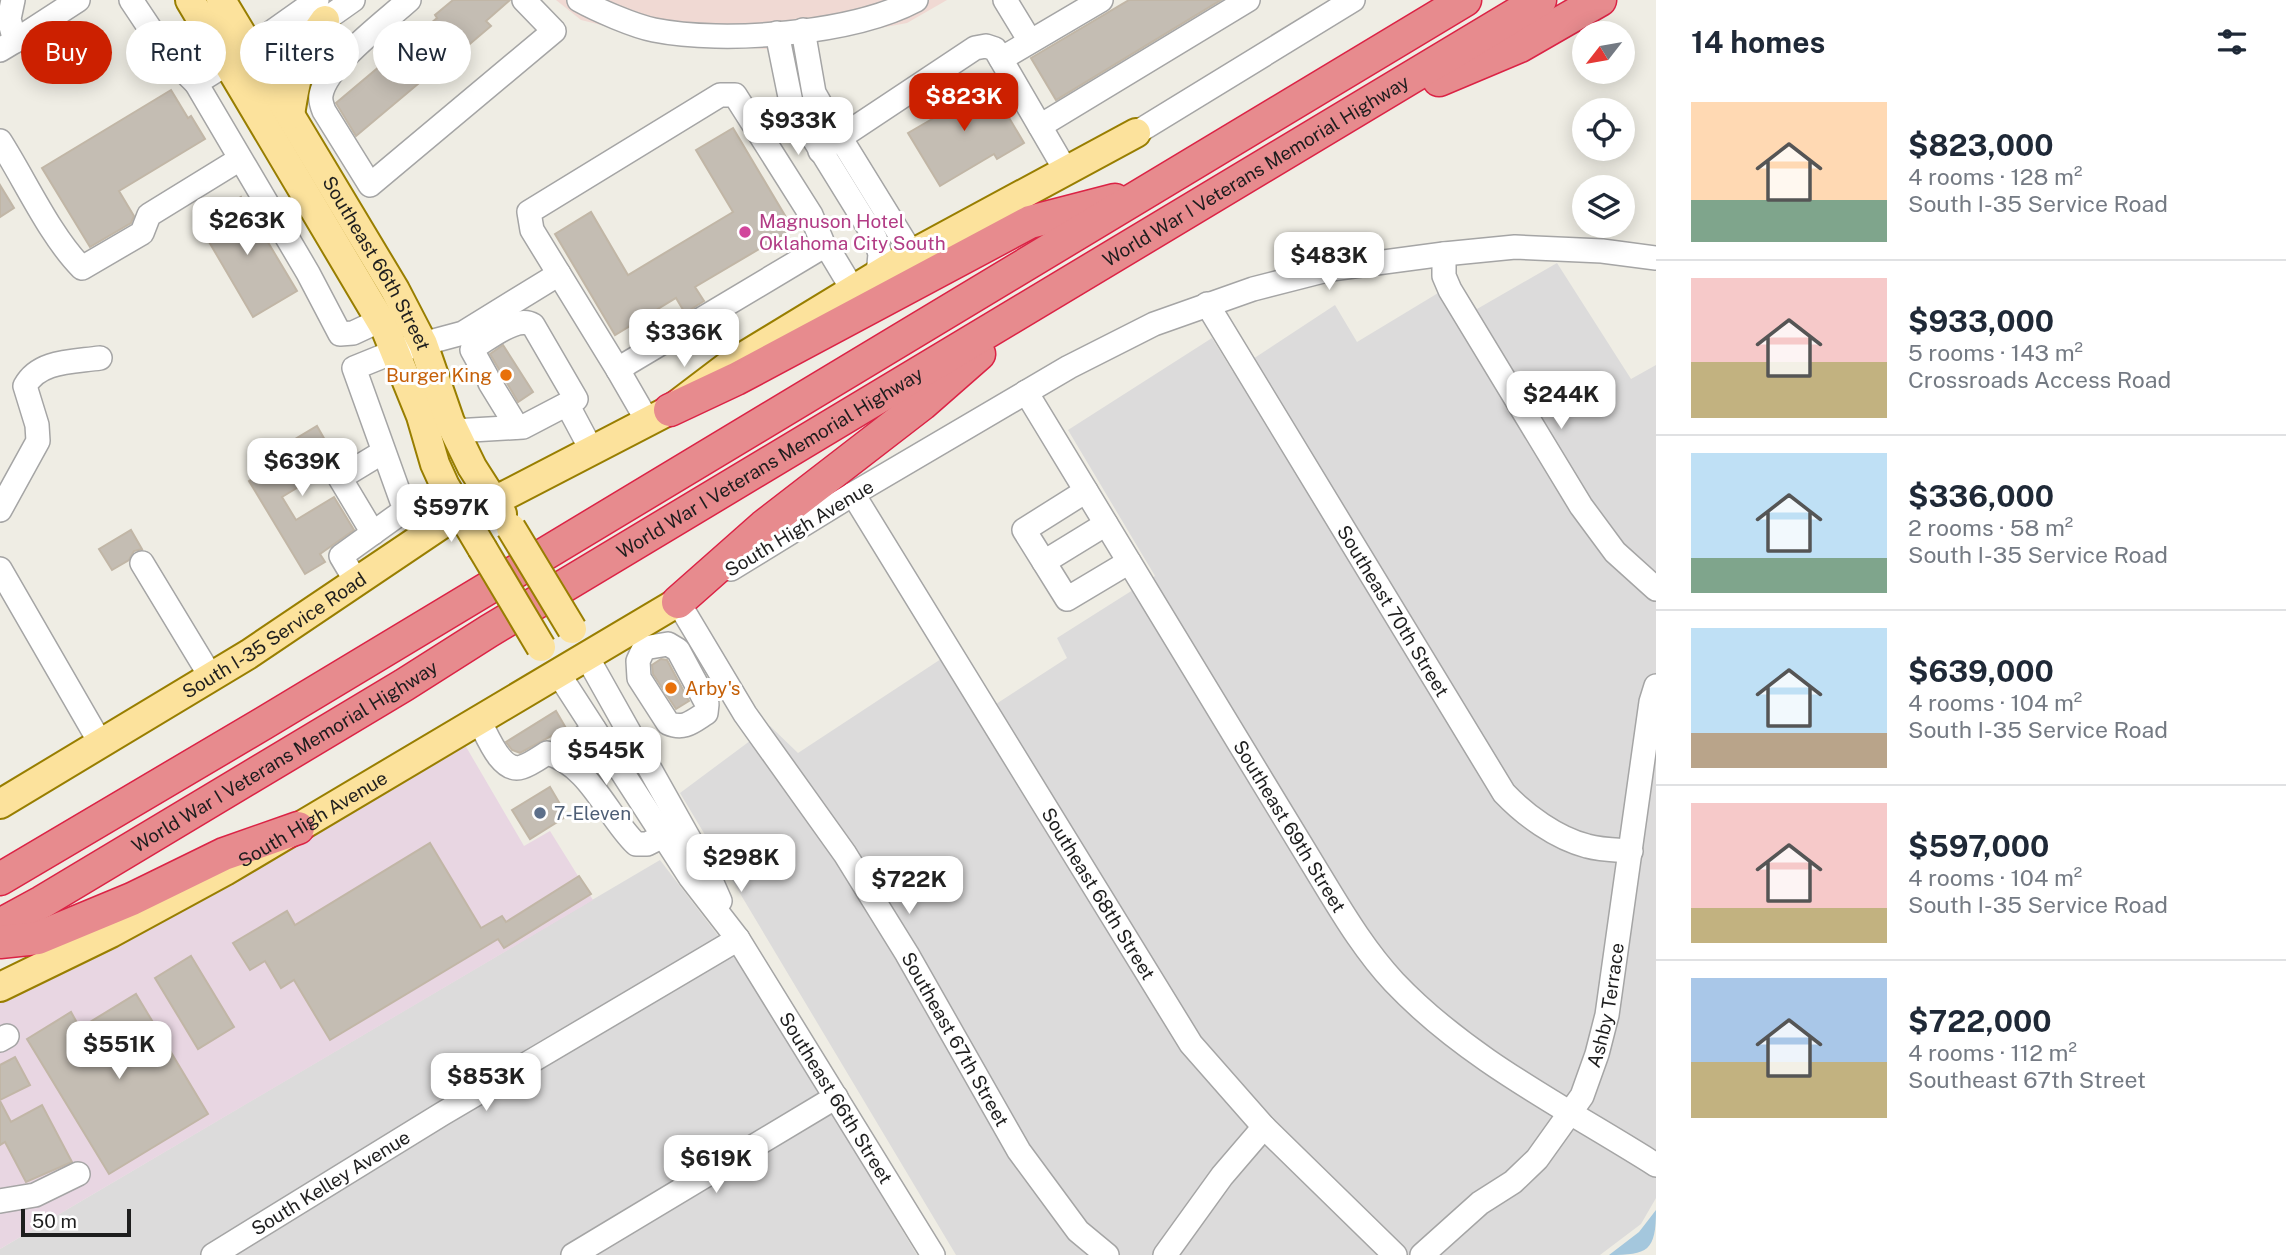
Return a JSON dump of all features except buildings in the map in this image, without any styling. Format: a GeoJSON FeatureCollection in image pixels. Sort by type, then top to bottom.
{"type":"FeatureCollection","features":[{"type":"Feature","properties":{"kind":"highway"},"geometry":{"type":"LineString","coordinates":[[1379,52],[1437,0]]}},
{"type":"Feature","properties":{"kind":"highway","name":"World War I Veterans Memorial Highway"},"geometry":{"type":"LineString","coordinates":[[0,879],[1465,0]]}},
{"type":"Feature","properties":{"kind":"highway","name":"World War I Veterans Memorial Highway"},"geometry":{"type":"LineString","coordinates":[[0,925],[393,692],[489,631],[1541,0]]}},
{"type":"Feature","properties":{"kind":"highway"},"geometry":{"type":"LineString","coordinates":[[1338,122],[1520,46],[1600,0]]}},
{"type":"Feature","properties":{"kind":"highway"},"geometry":{"type":"LineString","coordinates":[[659,416],[736,379],[1030,222],[1150,191]]}},
{"type":"Feature","properties":{"kind":"highway"},"geometry":{"type":"LineString","coordinates":[[678,602],[764,526],[922,404],[1035,304]]}},
{"type":"Feature","properties":{"kind":"highway"},"geometry":{"type":"LineString","coordinates":[[0,942],[38,938],[132,899],[224,854],[298,828]]}},
{"type":"Feature","properties":{"kind":"main road","name":"Southeast 66th Street"},"geometry":{"type":"LineString","coordinates":[[190,0],[240,59]]}},
{"type":"Feature","properties":{"kind":"main road","name":"Southeast 66th Street"},"geometry":{"type":"LineString","coordinates":[[222,0],[240,52]]}},
{"type":"Feature","properties":{"kind":"main road"},"geometry":{"type":"LineString","coordinates":[[290,115],[295,78],[321,10]]}},
{"type":"Feature","properties":{"kind":"main road","name":"Southeast 66th Street"},"geometry":{"type":"LineString","coordinates":[[253,84],[296,178],[381,320],[396,351],[421,416],[435,464],[558,673]]}},
{"type":"Feature","properties":{"kind":"main road","name":"Southeast 66th Street"},"geometry":{"type":"LineString","coordinates":[[262,84],[290,115],[395,290],[423,344],[454,430],[472,467],[587,657]]}},
{"type":"Feature","properties":{"kind":"main road","name":"South I-35 Service Road"},"geometry":{"type":"LineString","coordinates":[[0,804],[211,677],[357,583],[448,520],[494,500],[659,416],[728,366],[912,254],[1136,133]]}},
{"type":"Feature","properties":{"kind":"main road","name":"South High Avenue"},"geometry":{"type":"LineString","coordinates":[[0,987],[111,933],[298,828],[587,657],[638,639],[678,602]]}},
{"type":"Feature","properties":{"kind":"street"},"geometry":{"type":"LineString","coordinates":[[8,45],[13,0]]}},
{"type":"Feature","properties":{"kind":"street"},"geometry":{"type":"LineString","coordinates":[[8,45],[78,0]]}},
{"type":"Feature","properties":{"kind":"street"},"geometry":{"type":"LineString","coordinates":[[131,0],[145,21]]}},
{"type":"Feature","properties":{"kind":"street"},"geometry":{"type":"LineString","coordinates":[[305,21],[321,10],[353,0]]}},
{"type":"Feature","properties":{"kind":"street"},"geometry":{"type":"LineString","coordinates":[[409,0],[340,63],[321,94],[324,111],[370,185],[554,31],[538,5]]}},
{"type":"Feature","properties":{"kind":"street"},"geometry":{"type":"LineString","coordinates":[[579,0],[652,30],[723,38],[851,23],[908,2]]}},
{"type":"Feature","properties":{"kind":"street"},"geometry":{"type":"LineString","coordinates":[[1005,0],[1030,41]]}},
{"type":"Feature","properties":{"kind":"street"},"geometry":{"type":"LineString","coordinates":[[1001,58],[1101,0]]}},
{"type":"Feature","properties":{"kind":"street"},"geometry":{"type":"LineString","coordinates":[[1040,126],[1248,0]]}},
{"type":"Feature","properties":{"kind":"street"},"geometry":{"type":"LineString","coordinates":[[1136,133],[1353,0]]}},
{"type":"Feature","properties":{"kind":"street"},"geometry":{"type":"LineString","coordinates":[[803,30],[814,93],[912,254]]}},
{"type":"Feature","properties":{"kind":"street"},"geometry":{"type":"LineString","coordinates":[[777,33],[791,102],[875,238],[880,254],[878,275]]}},
{"type":"Feature","properties":{"kind":"street"},"geometry":{"type":"LineString","coordinates":[[820,151],[975,48],[986,46],[995,49],[1001,58],[1066,171]]}},
{"type":"Feature","properties":{"kind":"street"},"geometry":{"type":"LineString","coordinates":[[196,84],[308,273],[340,334],[353,333],[381,320]]}},
{"type":"Feature","properties":{"kind":"street"},"geometry":{"type":"LineString","coordinates":[[659,416],[618,370],[532,230],[530,212],[720,95],[735,95],[811,215],[824,246],[853,290]]}},
{"type":"Feature","properties":{"kind":"street"},"geometry":{"type":"LineString","coordinates":[[0,141],[66,249],[82,268],[142,233],[149,215],[240,159]]}},
{"type":"Feature","properties":{"kind":"street"},"geometry":{"type":"LineString","coordinates":[[263,197],[296,178]]}},
{"type":"Feature","properties":{"kind":"street"},"geometry":{"type":"LineString","coordinates":[[618,370],[824,246]]}},
{"type":"Feature","properties":{"kind":"street","name":"South High Avenue"},"geometry":{"type":"LineString","coordinates":[[678,602],[1026,392],[1154,324],[1208,304],[1253,289],[1331,269],[1444,254],[1514,247],[1602,251],[1656,258]]}},
{"type":"Feature","properties":{"kind":"street"},"geometry":{"type":"LineString","coordinates":[[308,273],[342,254]]}},
{"type":"Feature","properties":{"kind":"street"},"geometry":{"type":"LineString","coordinates":[[1444,254],[1444,276],[1450,290],[1581,506],[1615,552],[1656,589]]}},
{"type":"Feature","properties":{"kind":"street"},"geometry":{"type":"LineString","coordinates":[[357,583],[341,556],[405,510],[354,368],[396,351],[463,333],[559,274]]}},
{"type":"Feature","properties":{"kind":"street","name":"Southeast 70th Street"},"geometry":{"type":"LineString","coordinates":[[1208,304],[1504,793],[1522,812],[1574,841],[1587,846],[1631,851]]}},
{"type":"Feature","properties":{"kind":"street"},"geometry":{"type":"LineString","coordinates":[[454,430],[523,427],[576,399],[533,325],[528,322],[518,322],[472,350],[517,427]]}},
{"type":"Feature","properties":{"kind":"street"},"geometry":{"type":"LineString","coordinates":[[0,510],[38,441],[37,425],[25,386],[31,375],[44,367],[100,358]]}},
{"type":"Feature","properties":{"kind":"street","name":"Southeast 69th Street"},"geometry":{"type":"LineString","coordinates":[[1026,392],[1356,934],[1391,980],[1426,1014],[1483,1060],[1656,1165]]}},
{"type":"Feature","properties":{"kind":"street"},"geometry":{"type":"LineString","coordinates":[[568,404],[592,451]]}},
{"type":"Feature","properties":{"kind":"street"},"geometry":{"type":"LineString","coordinates":[[373,533],[340,478],[383,452]]}},
{"type":"Feature","properties":{"kind":"street"},"geometry":{"type":"LineString","coordinates":[[1086,491],[1024,530],[1067,599],[1129,562]]}},
{"type":"Feature","properties":{"kind":"street","name":"Southeast 68th Street"},"geometry":{"type":"LineString","coordinates":[[853,494],[1191,1044],[1264,1127],[1395,1255]]}},
{"type":"Feature","properties":{"kind":"street"},"geometry":{"type":"LineString","coordinates":[[1044,562],[1106,524]]}},
{"type":"Feature","properties":{"kind":"street"},"geometry":{"type":"LineString","coordinates":[[142,563],[211,677]]}},
{"type":"Feature","properties":{"kind":"street"},"geometry":{"type":"LineString","coordinates":[[0,569],[101,744]]}},
{"type":"Feature","properties":{"kind":"street","name":"Southeast 67th Street"},"geometry":{"type":"LineString","coordinates":[[678,602],[745,714],[852,865],[907,954],[1019,1151],[1077,1231],[1108,1255]]}},
{"type":"Feature","properties":{"kind":"street"},"geometry":{"type":"LineString","coordinates":[[638,639],[668,645],[678,650],[708,705],[705,713],[687,726],[668,723],[639,678],[638,639]]}},
{"type":"Feature","properties":{"kind":"street"},"geometry":{"type":"LineString","coordinates":[[681,656],[703,643]]}},
{"type":"Feature","properties":{"kind":"street","name":"Southeast 66th Street"},"geometry":{"type":"LineString","coordinates":[[587,657],[705,867],[738,939]]}},
{"type":"Feature","properties":{"kind":"street","name":"Southeast 66th Street"},"geometry":{"type":"LineString","coordinates":[[558,673],[690,877],[738,939],[933,1255]]}},
{"type":"Feature","properties":{"kind":"street","name":"Ashby Terrace"},"geometry":{"type":"LineString","coordinates":[[1422,1255],[1480,1203],[1513,1181],[1537,1159],[1571,1112],[1585,1085],[1597,1054],[1607,1015],[1651,702],[1656,686]]}},
{"type":"Feature","properties":{"kind":"street"},"geometry":{"type":"LineString","coordinates":[[479,720],[503,762],[512,768],[522,767],[547,753],[559,756],[573,765],[624,833],[636,844],[647,844],[663,836]]}},
{"type":"Feature","properties":{"kind":"street"},"geometry":{"type":"LineString","coordinates":[[559,756],[594,729]]}},
{"type":"Feature","properties":{"kind":"street"},"geometry":{"type":"LineString","coordinates":[[591,787],[619,767]]}},
{"type":"Feature","properties":{"kind":"street"},"geometry":{"type":"LineString","coordinates":[[615,819],[642,803]]}},
{"type":"Feature","properties":{"kind":"street","name":"South Kelley Avenue"},"geometry":{"type":"LineString","coordinates":[[213,1255],[442,1114],[738,939]]}},
{"type":"Feature","properties":{"kind":"street"},"geometry":{"type":"LineString","coordinates":[[573,1255],[836,1097]]}},
{"type":"Feature","properties":{"kind":"street"},"geometry":{"type":"LineString","coordinates":[[1165,1255],[1222,1176],[1264,1127]]}},
{"type":"Feature","properties":{"kind":"street"},"geometry":{"type":"LineString","coordinates":[[0,1201],[35,1195],[78,1174]]}},
{"type":"Feature","properties":{"kind":"shaded area"},"geometry":{"type":"Polygon","coordinates":[[[556,0],[947,0],[907,23],[767,49],[678,44],[581,20],[556,0]]]}},
{"type":"Feature","properties":{"kind":"shaded area"},"geometry":{"type":"Polygon","coordinates":[[[1557,263],[1631,379],[1656,365],[1656,1198],[1641,1224],[1600,1255],[956,1255],[680,793],[770,726],[798,753],[941,659],[976,717],[1067,658],[1057,638],[1155,576],[1068,430],[1212,338],[1233,372],[1335,305],[1357,342],[1458,281],[1477,309],[1557,263]]]}},
{"type":"Feature","properties":{"kind":"shaded area"},"geometry":{"type":"Polygon","coordinates":[[[465,745],[524,846],[550,831],[593,900],[0,1249],[0,999],[266,862],[465,745]]]}},
{"type":"Feature","properties":{"kind":"shaded area"},"geometry":{"type":"Polygon","coordinates":[[[660,860],[753,981],[917,1255],[0,1255],[0,1249],[660,860]]]}},
{"type":"Feature","properties":{"kind":"water"},"geometry":{"type":"Polygon","coordinates":[[[1656,1210],[1654,1234],[1647,1248],[1633,1254],[1609,1255],[1639,1232],[1656,1210]]]}},
{"type":"Feature","properties":{"kind":"place","name":"Magnuson Hotel Oklahoma City South"},"geometry":{"type":"Point","coordinates":[745,232]}},
{"type":"Feature","properties":{"kind":"place","name":"Burger King"},"geometry":{"type":"Point","coordinates":[506,375]}},
{"type":"Feature","properties":{"kind":"place","name":"Arby's"},"geometry":{"type":"Point","coordinates":[671,688]}},
{"type":"Feature","properties":{"kind":"place","name":"7-Eleven"},"geometry":{"type":"Point","coordinates":[540,813]}}]}
